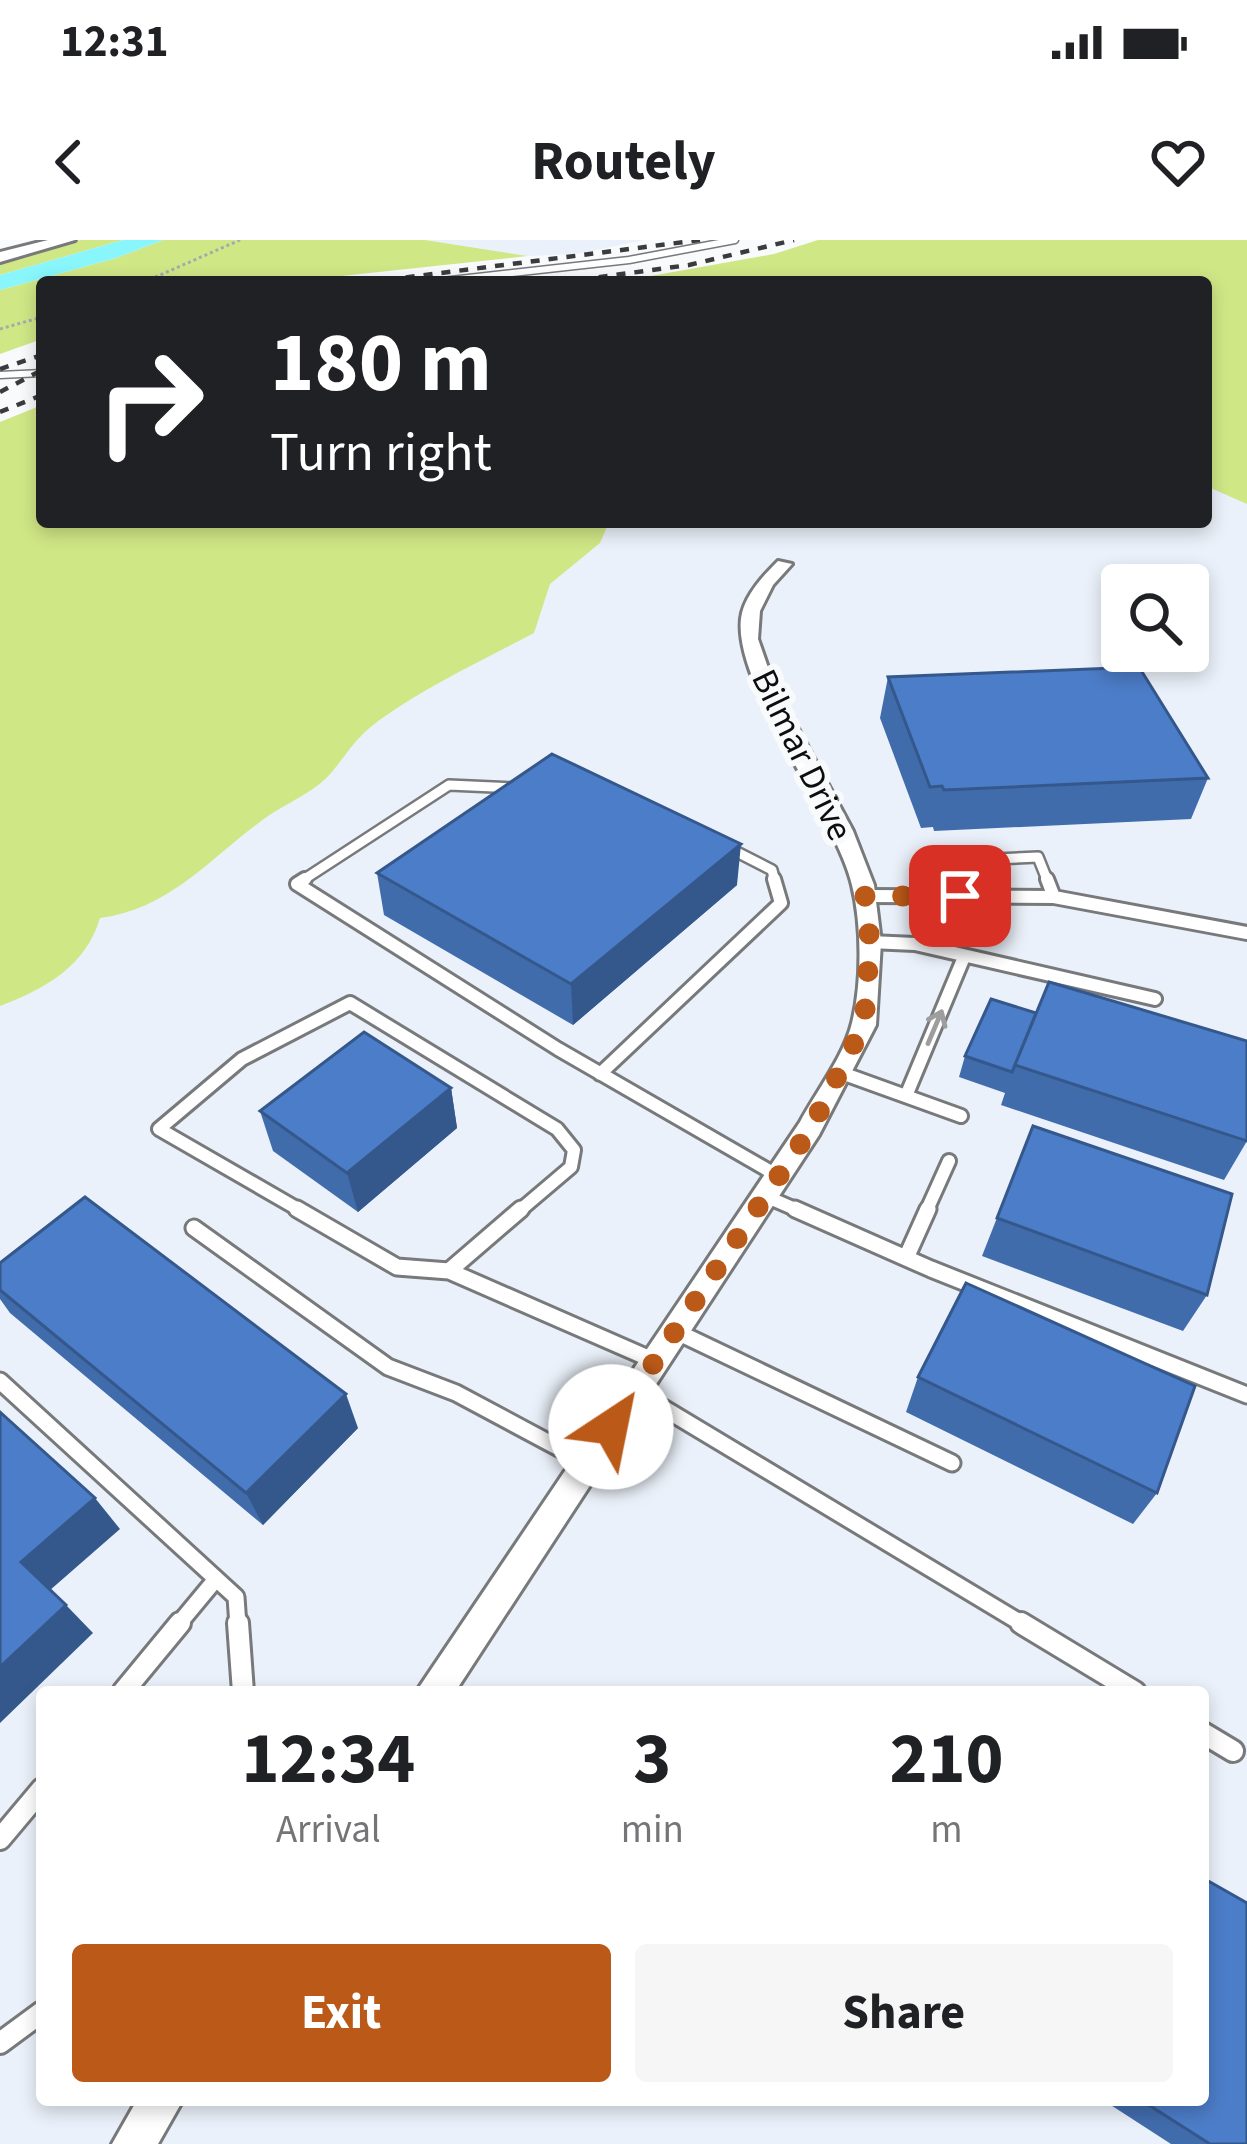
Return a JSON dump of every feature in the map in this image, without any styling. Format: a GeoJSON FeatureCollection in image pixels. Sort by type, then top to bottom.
{"type":"FeatureCollection","features":[{"type":"Feature","properties":{"kind":"street"},"geometry":{"type":"LineString","coordinates":[[0,254],[40,240]]}},
{"type":"Feature","properties":{"kind":"street"},"geometry":{"type":"LineString","coordinates":[[0,254],[67,240]]}},
{"type":"Feature","properties":{"kind":"street","name":"Bilmar Drive"},"geometry":{"type":"LineString","coordinates":[[438,1686],[772,1186],[864,1024],[870,942],[865,896],[842,830],[764,682],[749,639],[751,611],[766,583],[784,564]]}},
{"type":"Feature","properties":{"kind":"street"},"geometry":{"type":"LineString","coordinates":[[133,2144],[158,2106]]}},
{"type":"Feature","properties":{"kind":"lane"},"geometry":{"type":"LineString","coordinates":[[484,276],[688,252],[735,240]]}},
{"type":"Feature","properties":{"kind":"lane"},"geometry":{"type":"LineString","coordinates":[[0,375],[36,374]]}},
{"type":"Feature","properties":{"kind":"lane"},"geometry":{"type":"LineString","coordinates":[[533,787],[449,785],[297,884],[375,938],[600,1074],[772,1186],[906,1258],[1247,1395]]}},
{"type":"Feature","properties":{"kind":"lane"},"geometry":{"type":"LineString","coordinates":[[600,1074],[781,903],[772,870],[704,838]]}},
{"type":"Feature","properties":{"kind":"lane"},"geometry":{"type":"LineString","coordinates":[[952,861],[1038,857],[1054,896]]}},
{"type":"Feature","properties":{"kind":"lane"},"geometry":{"type":"LineString","coordinates":[[865,896],[1054,896],[1247,933]]}},
{"type":"Feature","properties":{"kind":"lane"},"geometry":{"type":"LineString","coordinates":[[870,942],[915,944],[1155,999]]}},
{"type":"Feature","properties":{"kind":"lane"},"geometry":{"type":"LineString","coordinates":[[906,1096],[964,957]]}},
{"type":"Feature","properties":{"kind":"lane"},"geometry":{"type":"LineString","coordinates":[[449,1271],[571,1167],[574,1150],[557,1129],[350,1003],[242,1058],[160,1129],[397,1267],[449,1271],[655,1361]]}},
{"type":"Feature","properties":{"kind":"lane"},"geometry":{"type":"LineString","coordinates":[[839,1072],[962,1116]]}},
{"type":"Feature","properties":{"kind":"lane"},"geometry":{"type":"LineString","coordinates":[[906,1258],[949,1162]]}},
{"type":"Feature","properties":{"kind":"lane"},"geometry":{"type":"LineString","coordinates":[[194,1228],[388,1366],[456,1393],[587,1463]]}},
{"type":"Feature","properties":{"kind":"lane"},"geometry":{"type":"LineString","coordinates":[[675,1331],[952,1463]]}},
{"type":"Feature","properties":{"kind":"lane"},"geometry":{"type":"LineString","coordinates":[[0,1381],[236,1597],[243,1686]]}},
{"type":"Feature","properties":{"kind":"lane"},"geometry":{"type":"LineString","coordinates":[[634,1391],[1125,1686]]}},
{"type":"Feature","properties":{"kind":"lane"},"geometry":{"type":"LineString","coordinates":[[127,1686],[216,1579]]}},
{"type":"Feature","properties":{"kind":"lane"},"geometry":{"type":"LineString","coordinates":[[1209,1736],[1233,1750]]}},
{"type":"Feature","properties":{"kind":"lane"},"geometry":{"type":"LineString","coordinates":[[0,1840],[36,1796]]}},
{"type":"Feature","properties":{"kind":"lane"},"geometry":{"type":"LineString","coordinates":[[0,2043],[36,2016]]}},
{"type":"Feature","properties":{"kind":"path"},"geometry":{"type":"LineString","coordinates":[[158,276],[240,240]]}},
{"type":"Feature","properties":{"kind":"path"},"geometry":{"type":"LineString","coordinates":[[0,328],[36,319]]}},
{"type":"Feature","properties":{"kind":"shaded area"},"geometry":{"type":"Polygon","coordinates":[[[425,240],[644,240],[577,254],[528,256],[425,240]]]}},
{"type":"Feature","properties":{"kind":"shaded area"},"geometry":{"type":"Polygon","coordinates":[[[1212,326],[1247,345],[1247,2144],[0,2144],[0,867],[413,528],[1212,528],[1212,326]]]}},
{"type":"Feature","properties":{"kind":"green space"},"geometry":{"type":"Polygon","coordinates":[[[80,240],[123,240],[0,275],[0,261],[80,240]]]}},
{"type":"Feature","properties":{"kind":"green space"},"geometry":{"type":"Polygon","coordinates":[[[163,240],[425,240],[528,256],[341,276],[51,276],[163,240]]]}},
{"type":"Feature","properties":{"kind":"green space"},"geometry":{"type":"Polygon","coordinates":[[[818,240],[1247,240],[1247,504],[1212,489],[1212,276],[651,276],[774,254],[818,240]]]}},
{"type":"Feature","properties":{"kind":"green space"},"geometry":{"type":"Polygon","coordinates":[[[36,280],[36,341],[0,354],[0,290],[36,280]]]}},
{"type":"Feature","properties":{"kind":"green space"},"geometry":{"type":"Polygon","coordinates":[[[36,407],[36,528],[606,528],[600,543],[550,584],[534,633],[381,719],[319,785],[250,829],[171,891],[126,913],[100,918],[85,950],[62,974],[0,1006],[0,422],[36,407]]]}},
{"type":"Feature","properties":{"kind":"water"},"geometry":{"type":"Polygon","coordinates":[[[123,240],[163,240],[0,290],[0,275],[123,240]]]}},
{"type":"Feature","properties":{"kind":"building"},"geometry":{"type":"Polygon","coordinates":[[[1101,669],[1142,672],[1208,778],[930,787],[888,677],[1101,669]]]}},
{"type":"Feature","properties":{"kind":"building"},"geometry":{"type":"Polygon","coordinates":[[[552,754],[741,844],[571,984],[377,873],[552,754]]]}},
{"type":"Feature","properties":{"kind":"building"},"geometry":{"type":"Polygon","coordinates":[[[1049,982],[1247,1041],[1247,1141],[1015,1065],[1049,982]]]}},
{"type":"Feature","properties":{"kind":"building"},"geometry":{"type":"Polygon","coordinates":[[[991,999],[1036,1013],[1012,1072],[965,1056],[991,999]]]}},
{"type":"Feature","properties":{"kind":"building"},"geometry":{"type":"Polygon","coordinates":[[[364,1032],[451,1088],[347,1173],[260,1111],[364,1032]]]}},
{"type":"Feature","properties":{"kind":"building"},"geometry":{"type":"Polygon","coordinates":[[[1033,1126],[1232,1194],[1207,1295],[997,1218],[1033,1126]]]}},
{"type":"Feature","properties":{"kind":"building"},"geometry":{"type":"Polygon","coordinates":[[[85,1197],[346,1394],[246,1493],[0,1290],[0,1263],[85,1197]]]}},
{"type":"Feature","properties":{"kind":"building"},"geometry":{"type":"Polygon","coordinates":[[[966,1283],[1195,1386],[1157,1493],[918,1377],[966,1283]]]}},
{"type":"Feature","properties":{"kind":"building"},"geometry":{"type":"Polygon","coordinates":[[[0,1412],[95,1498],[21,1562],[66,1605],[0,1667],[0,1412]]]}},
{"type":"Feature","properties":{"kind":"building"},"geometry":{"type":"Polygon","coordinates":[[[1209,1881],[1247,1903],[1247,2144],[1210,2144],[1150,2106],[1209,2106],[1209,1881]]]}},
{"type":"Feature","properties":{"kind":"railway"},"geometry":{"type":"LineString","coordinates":[[417,276],[700,240]]}},
{"type":"Feature","properties":{"kind":"railway"},"geometry":{"type":"LineString","coordinates":[[607,276],[689,265],[794,240]]}},
{"type":"Feature","properties":{"kind":"railway"},"geometry":{"type":"LineString","coordinates":[[0,369],[36,357]]}},
{"type":"Feature","properties":{"kind":"railway"},"geometry":{"type":"LineString","coordinates":[[0,392],[36,373]]}},
{"type":"Feature","properties":{"kind":"railway"},"geometry":{"type":"LineString","coordinates":[[0,412],[36,397]]}},
{"type":"Feature","properties":{"kind":"route"},"geometry":{"type":"LineString","coordinates":[[611,1427],[811,1128],[864,1024],[870,942],[865,896],[960,896]]}}]}
